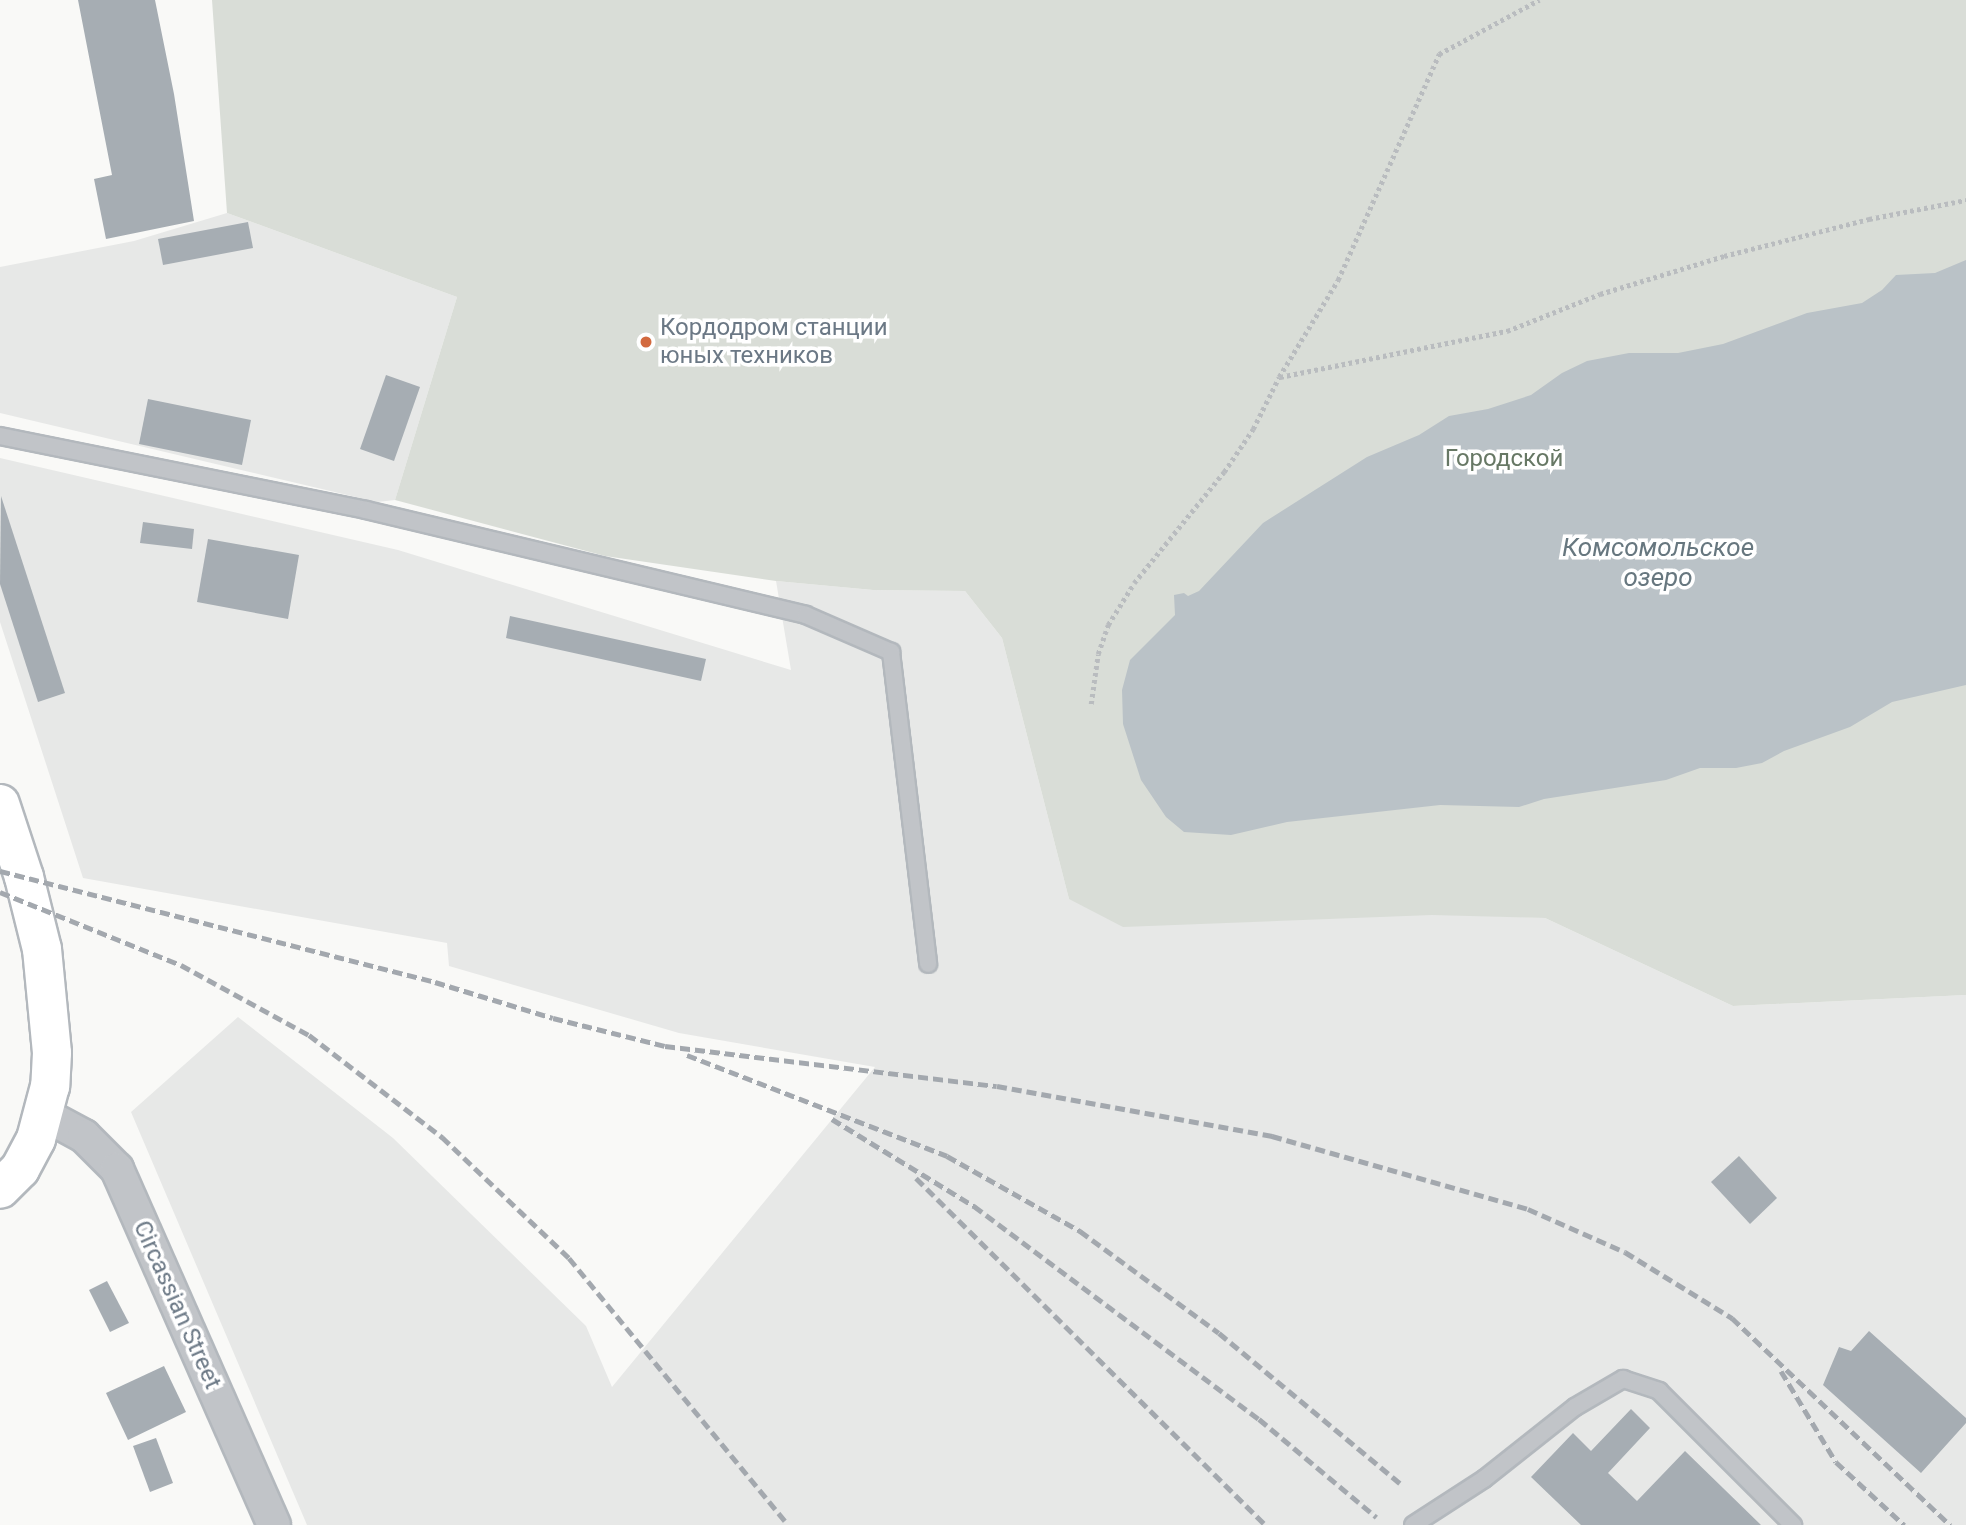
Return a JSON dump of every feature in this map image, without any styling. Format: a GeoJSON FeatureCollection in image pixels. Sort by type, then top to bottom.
{"type":"FeatureCollection","features":[{"type":"Feature","properties":{"kind":"main road"},"geometry":{"type":"LineString","coordinates":[[0,804],[24,877],[42,949],[52,1053],[45,1115],[20,1169],[0,1189]]}},
{"type":"Feature","properties":{"kind":"street","name":"Circassian Street"},"geometry":{"type":"LineString","coordinates":[[45,1115],[84,1136],[117,1169],[274,1525]]}},
{"type":"Feature","properties":{"kind":"lane"},"geometry":{"type":"LineString","coordinates":[[0,436],[366,510],[806,615],[891,652],[928,964]]}},
{"type":"Feature","properties":{"kind":"lane"},"geometry":{"type":"LineString","coordinates":[[1413,1525],[1484,1479],[1575,1407],[1623,1379],[1659,1391],[1793,1525]]}},
{"type":"Feature","properties":{"kind":"path"},"geometry":{"type":"LineString","coordinates":[[1091,704],[1098,654],[1108,625],[1134,583],[1224,472],[1252,429],[1279,377],[1338,280],[1439,54],[1539,0]]}},
{"type":"Feature","properties":{"kind":"path"},"geometry":{"type":"LineString","coordinates":[[1279,377],[1507,331],[1600,294],[1724,256],[1869,219],[1966,200]]}},
{"type":"Feature","properties":{"kind":"shaded area"},"geometry":{"type":"Polygon","coordinates":[[[227,213],[457,297],[395,500],[377,502],[0,413],[0,267],[134,241],[227,213]]]}},
{"type":"Feature","properties":{"kind":"shaded area"},"geometry":{"type":"Polygon","coordinates":[[[0,458],[398,550],[791,670],[776,581],[873,590],[965,591],[1002,638],[1069,899],[1545,918],[1733,1006],[1966,995],[1966,1525],[307,1525],[131,1112],[238,1017],[393,1138],[586,1326],[612,1387],[875,1067],[679,1033],[449,966],[447,943],[83,878],[0,622],[0,458]]]}},
{"type":"Feature","properties":{"kind":"green space","name":"Городской"},"geometry":{"type":"Polygon","coordinates":[[[212,0],[1966,0],[1966,995],[1733,1006],[1545,918],[1432,915],[1123,927],[1069,899],[1002,638],[965,591],[873,590],[776,581],[605,556],[395,500],[457,297],[227,213],[212,0]]]}},
{"type":"Feature","properties":{"kind":"water","name":"Комсомольское озеро"},"geometry":{"type":"Polygon","coordinates":[[[1966,260],[1966,685],[1892,702],[1850,727],[1784,751],[1762,763],[1736,768],[1700,768],[1666,780],[1544,799],[1519,807],[1440,805],[1287,822],[1231,835],[1184,832],[1166,817],[1141,780],[1123,724],[1122,690],[1130,660],[1175,615],[1174,595],[1184,593],[1188,596],[1199,591],[1263,523],[1367,457],[1419,435],[1449,416],[1488,409],[1531,395],[1562,373],[1587,361],[1629,353],[1678,353],[1723,344],[1807,313],[1862,303],[1882,290],[1896,275],[1935,273],[1966,260]]]}},
{"type":"Feature","properties":{"kind":"building"},"geometry":{"type":"Polygon","coordinates":[[[78,0],[155,0],[174,94],[194,221],[106,239],[94,179],[112,175],[78,0]]]}},
{"type":"Feature","properties":{"kind":"building"},"geometry":{"type":"Polygon","coordinates":[[[248,222],[253,248],[163,265],[158,239],[248,222]]]}},
{"type":"Feature","properties":{"kind":"building"},"geometry":{"type":"Polygon","coordinates":[[[386,375],[420,387],[394,461],[360,449],[386,375]]]}},
{"type":"Feature","properties":{"kind":"building"},"geometry":{"type":"Polygon","coordinates":[[[148,399],[251,420],[242,465],[139,444],[148,399]]]}},
{"type":"Feature","properties":{"kind":"building"},"geometry":{"type":"Polygon","coordinates":[[[1,496],[65,693],[38,702],[0,584],[1,496]]]}},
{"type":"Feature","properties":{"kind":"building"},"geometry":{"type":"Polygon","coordinates":[[[143,522],[194,529],[192,549],[140,543],[143,522]]]}},
{"type":"Feature","properties":{"kind":"building"},"geometry":{"type":"Polygon","coordinates":[[[208,539],[299,555],[288,619],[197,602],[208,539]]]}},
{"type":"Feature","properties":{"kind":"building"},"geometry":{"type":"Polygon","coordinates":[[[510,616],[706,659],[701,681],[506,638],[510,616]]]}},
{"type":"Feature","properties":{"kind":"building"},"geometry":{"type":"Polygon","coordinates":[[[1739,1156],[1777,1198],[1750,1224],[1711,1182],[1739,1156]]]}},
{"type":"Feature","properties":{"kind":"building"},"geometry":{"type":"Polygon","coordinates":[[[107,1281],[129,1323],[110,1332],[89,1290],[107,1281]]]}},
{"type":"Feature","properties":{"kind":"building"},"geometry":{"type":"Polygon","coordinates":[[[1869,1331],[1966,1418],[1966,1423],[1921,1473],[1823,1385],[1839,1347],[1851,1351],[1869,1331]]]}},
{"type":"Feature","properties":{"kind":"building"},"geometry":{"type":"Polygon","coordinates":[[[164,1366],[186,1412],[128,1440],[106,1393],[164,1366]]]}},
{"type":"Feature","properties":{"kind":"building"},"geometry":{"type":"Polygon","coordinates":[[[1631,1409],[1650,1428],[1608,1473],[1637,1501],[1685,1451],[1761,1525],[1581,1525],[1531,1477],[1573,1433],[1591,1451],[1631,1409]]]}},
{"type":"Feature","properties":{"kind":"building"},"geometry":{"type":"Polygon","coordinates":[[[156,1438],[173,1483],[150,1492],[133,1446],[156,1438]]]}},
{"type":"Feature","properties":{"kind":"railway"},"geometry":{"type":"LineString","coordinates":[[0,871],[435,982],[553,1018],[665,1046],[997,1086],[1272,1136],[1528,1209],[1625,1252],[1732,1318],[1950,1525]]}},
{"type":"Feature","properties":{"kind":"railway"},"geometry":{"type":"LineString","coordinates":[[0,892],[181,965],[309,1035],[442,1137],[569,1258],[788,1525]]}},
{"type":"Feature","properties":{"kind":"railway"},"geometry":{"type":"LineString","coordinates":[[687,1055],[947,1156],[1080,1231],[1219,1333],[1401,1484]]}},
{"type":"Feature","properties":{"kind":"railway"},"geometry":{"type":"LineString","coordinates":[[832,1119],[974,1206],[1259,1419],[1376,1517]]}},
{"type":"Feature","properties":{"kind":"railway"},"geometry":{"type":"LineString","coordinates":[[916,1178],[1266,1525]]}},
{"type":"Feature","properties":{"kind":"railway"},"geometry":{"type":"LineString","coordinates":[[1781,1371],[1836,1462],[1904,1525]]}},
{"type":"Feature","properties":{"kind":"place","name":"Кордодром станции юных техников"},"geometry":{"type":"Point","coordinates":[646,342]}}]}
